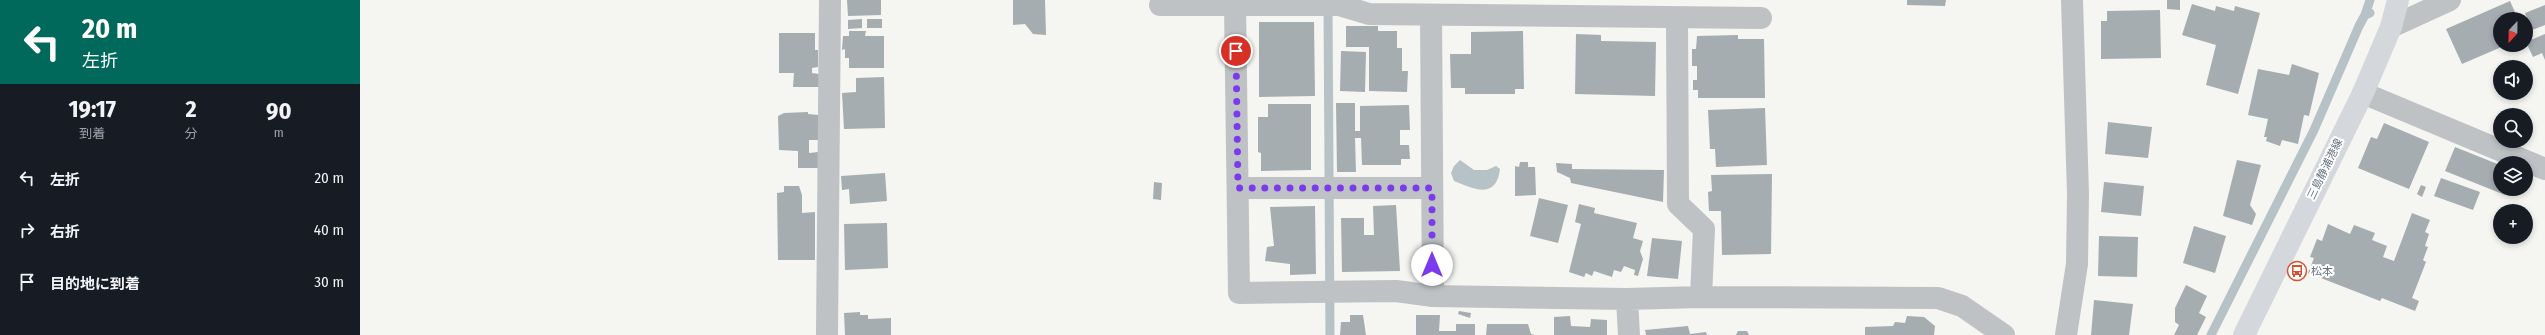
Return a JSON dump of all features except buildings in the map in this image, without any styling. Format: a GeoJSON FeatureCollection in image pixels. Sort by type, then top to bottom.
{"type":"FeatureCollection","features":[{"type":"Feature","properties":{"kind":"main road","name":"三島静浦港線"},"geometry":{"type":"LineString","coordinates":[[2244,335],[2363,93],[2390,27],[2398,0]]}},
{"type":"Feature","properties":{"kind":"street"},"geometry":{"type":"LineString","coordinates":[[827,335],[830,0]]}},
{"type":"Feature","properties":{"kind":"street"},"geometry":{"type":"LineString","coordinates":[[2066,335],[2077,264],[2078,202],[2072,0]]}},
{"type":"Feature","properties":{"kind":"street"},"geometry":{"type":"LineString","coordinates":[[2390,27],[2450,0]]}},
{"type":"Feature","properties":{"kind":"street"},"geometry":{"type":"LineString","coordinates":[[1160,5],[1339,5],[1369,14],[1677,19],[1761,18]]}},
{"type":"Feature","properties":{"kind":"street"},"geometry":{"type":"LineString","coordinates":[[1235,5],[1239,293],[1396,291],[1433,296],[1627,299],[1701,296],[1938,298],[1962,306],[2004,335]]}},
{"type":"Feature","properties":{"kind":"street"},"geometry":{"type":"LineString","coordinates":[[1430,15],[1433,296]]}},
{"type":"Feature","properties":{"kind":"street"},"geometry":{"type":"LineString","coordinates":[[1677,19],[1678,204],[1704,229],[1701,296]]}},
{"type":"Feature","properties":{"kind":"street"},"geometry":{"type":"LineString","coordinates":[[2363,93],[2545,169]]}},
{"type":"Feature","properties":{"kind":"street"},"geometry":{"type":"LineString","coordinates":[[1238,188],[1432,188]]}},
{"type":"Feature","properties":{"kind":"street"},"geometry":{"type":"LineString","coordinates":[[1627,299],[1628,335]]}},
{"type":"Feature","properties":{"kind":"shaded area"},"geometry":{"type":"Polygon","coordinates":[[[1460,160],[1474,170],[1487,170],[1496,166],[1500,169],[1498,179],[1489,189],[1483,190],[1469,187],[1454,181],[1451,173],[1454,166],[1460,160]]]}},
{"type":"Feature","properties":{"kind":"waterway"},"geometry":{"type":"LineString","coordinates":[[2365,15],[2370,0]]}},
{"type":"Feature","properties":{"kind":"waterway"},"geometry":{"type":"LineString","coordinates":[[1328,4],[1330,335]]}},
{"type":"Feature","properties":{"kind":"waterway"},"geometry":{"type":"LineString","coordinates":[[2211,335],[2314,130],[2359,26],[2365,15],[2370,13]]}},
{"type":"Feature","properties":{"kind":"place","name":"松本"},"geometry":{"type":"Point","coordinates":[2297,271]}},
{"type":"Feature","properties":{"kind":"route"},"geometry":{"type":"LineString","coordinates":[[1236,51],[1238,188],[1432,188],[1432,265]]}}]}
